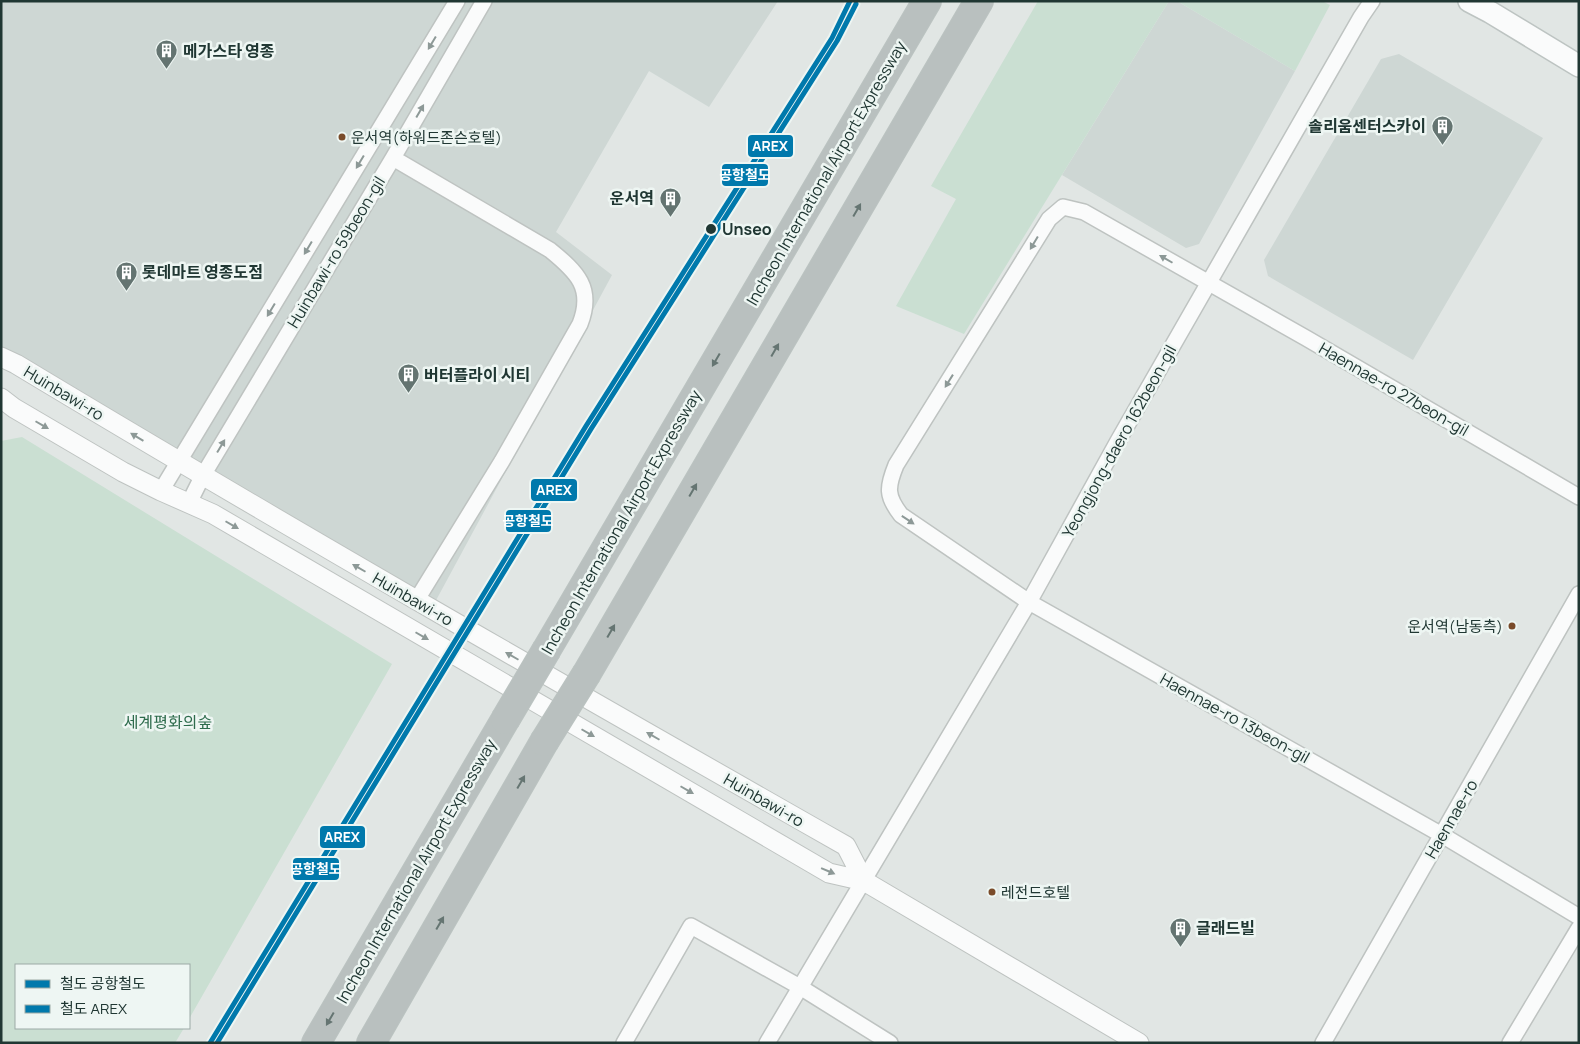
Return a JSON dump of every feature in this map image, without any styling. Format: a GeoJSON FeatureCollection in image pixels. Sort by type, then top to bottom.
{"type":"FeatureCollection","features":[{"type":"Feature","properties":{"kind":"highway","name":"Incheon International Airport Expressway"},"geometry":{"type":"LineString","coordinates":[[316,1043],[927,1]]}},
{"type":"Feature","properties":{"kind":"highway"},"geometry":{"type":"LineString","coordinates":[[371,1043],[544,742],[978,1]]}},
{"type":"Feature","properties":{"kind":"highway"},"geometry":{"type":"LineString","coordinates":[[381,1043],[416,965]]}},
{"type":"Feature","properties":{"kind":"main road"},"geometry":{"type":"LineString","coordinates":[[1469,1],[1579,66]]}},
{"type":"Feature","properties":{"kind":"street","name":"Huinbawi-ro 59beon-gil"},"geometry":{"type":"LineString","coordinates":[[161,491],[457,1]]}},
{"type":"Feature","properties":{"kind":"street","name":"Huinbawi-ro 59beon-gil"},"geometry":{"type":"LineString","coordinates":[[189,504],[202,477],[393,158],[484,1]]}},
{"type":"Feature","properties":{"kind":"street","name":"Yeongjong-daero 162beon-gil"},"geometry":{"type":"LineString","coordinates":[[767,1043],[1029,602],[1360,17],[1372,1]]}},
{"type":"Feature","properties":{"kind":"street"},"geometry":{"type":"LineString","coordinates":[[393,158],[550,250],[571,267],[584,289],[586,300],[585,312],[580,324],[502,462],[416,601]]}},
{"type":"Feature","properties":{"kind":"street","name":"Haennae-ro 27beon-gil"},"geometry":{"type":"LineString","coordinates":[[1029,602],[901,515],[891,502],[889,491],[891,477],[896,465],[1049,219],[1063,207],[1084,212],[1306,338],[1579,497]]}},
{"type":"Feature","properties":{"kind":"street","name":"Huinbawi-ro"},"geometry":{"type":"LineString","coordinates":[[1,357],[16,364],[202,477],[416,601],[846,846],[864,881]]}},
{"type":"Feature","properties":{"kind":"street","name":"Huinbawi-ro"},"geometry":{"type":"LineString","coordinates":[[1,398],[14,408],[123,472],[213,514],[830,873],[864,881],[1139,1043]]}},
{"type":"Feature","properties":{"kind":"street","name":"Haennae-ro"},"geometry":{"type":"LineString","coordinates":[[1323,1043],[1579,594]]}},
{"type":"Feature","properties":{"kind":"street","name":"Haennae-ro 13beon-gil"},"geometry":{"type":"LineString","coordinates":[[1029,602],[1442,835],[1579,917]]}},
{"type":"Feature","properties":{"kind":"street"},"geometry":{"type":"LineString","coordinates":[[624,1043],[691,926],[800,987],[890,1043]]}},
{"type":"Feature","properties":{"kind":"street"},"geometry":{"type":"LineString","coordinates":[[1510,1043],[1579,928]]}},
{"type":"Feature","properties":{"kind":"shaded area"},"geometry":{"type":"Polygon","coordinates":[[[1,1],[778,1],[709,107],[649,71],[556,232],[612,275],[427,617],[1,367],[1,1]]]}},
{"type":"Feature","properties":{"kind":"shaded area"},"geometry":{"type":"Polygon","coordinates":[[[1169,1],[1177,1],[1295,71],[1199,244],[1186,248],[1062,175],[1169,1]]]}},
{"type":"Feature","properties":{"kind":"shaded area"},"geometry":{"type":"Polygon","coordinates":[[[1399,54],[1543,138],[1413,360],[1268,276],[1264,260],[1381,59],[1399,54]]]}},
{"type":"Feature","properties":{"kind":"green space"},"geometry":{"type":"Polygon","coordinates":[[[1038,1],[1169,1],[964,334],[896,306],[956,199],[931,186],[1038,1]]]}},
{"type":"Feature","properties":{"kind":"green space"},"geometry":{"type":"Polygon","coordinates":[[[1177,1],[1322,1],[1330,5],[1295,71],[1177,1]]]}},
{"type":"Feature","properties":{"kind":"green space","name":"세계평화의숲"},"geometry":{"type":"Polygon","coordinates":[[[22,437],[392,664],[190,1017],[190,964],[15,964],[15,1029],[183,1029],[175,1043],[1,1043],[1,441],[22,437]]]}},
{"type":"Feature","properties":{"kind":"rail line","name":"공항철도"},"geometry":{"type":"LineString","coordinates":[[210,1043],[586,426],[832,38],[850,1]]}},
{"type":"Feature","properties":{"kind":"rail line","name":"AREX"},"geometry":{"type":"LineString","coordinates":[[217,1043],[591,429],[837,41],[856,4]]}},
{"type":"Feature","properties":{"kind":"place","name":"메가스타 영종"},"geometry":{"type":"Point","coordinates":[167,70]}},
{"type":"Feature","properties":{"kind":"place","name":"운서역(하워드존슨호텔)"},"geometry":{"type":"Point","coordinates":[342,137]}},
{"type":"Feature","properties":{"kind":"place","name":"솔리움센터스카이"},"geometry":{"type":"Point","coordinates":[1442,145]}},
{"type":"Feature","properties":{"kind":"place","name":"운서역"},"geometry":{"type":"Point","coordinates":[670,217]}},
{"type":"Feature","properties":{"kind":"place","name":"Unseo"},"geometry":{"type":"Point","coordinates":[711,229]}},
{"type":"Feature","properties":{"kind":"place","name":"롯데마트 영종도점"},"geometry":{"type":"Point","coordinates":[126,291]}},
{"type":"Feature","properties":{"kind":"place","name":"버터플라이 시티"},"geometry":{"type":"Point","coordinates":[408,394]}},
{"type":"Feature","properties":{"kind":"place","name":"운서역(남동측)"},"geometry":{"type":"Point","coordinates":[1512,626]}},
{"type":"Feature","properties":{"kind":"place","name":"레전드호텔"},"geometry":{"type":"Point","coordinates":[992,892]}},
{"type":"Feature","properties":{"kind":"place","name":"글래드빌"},"geometry":{"type":"Point","coordinates":[1180,947]}}]}
